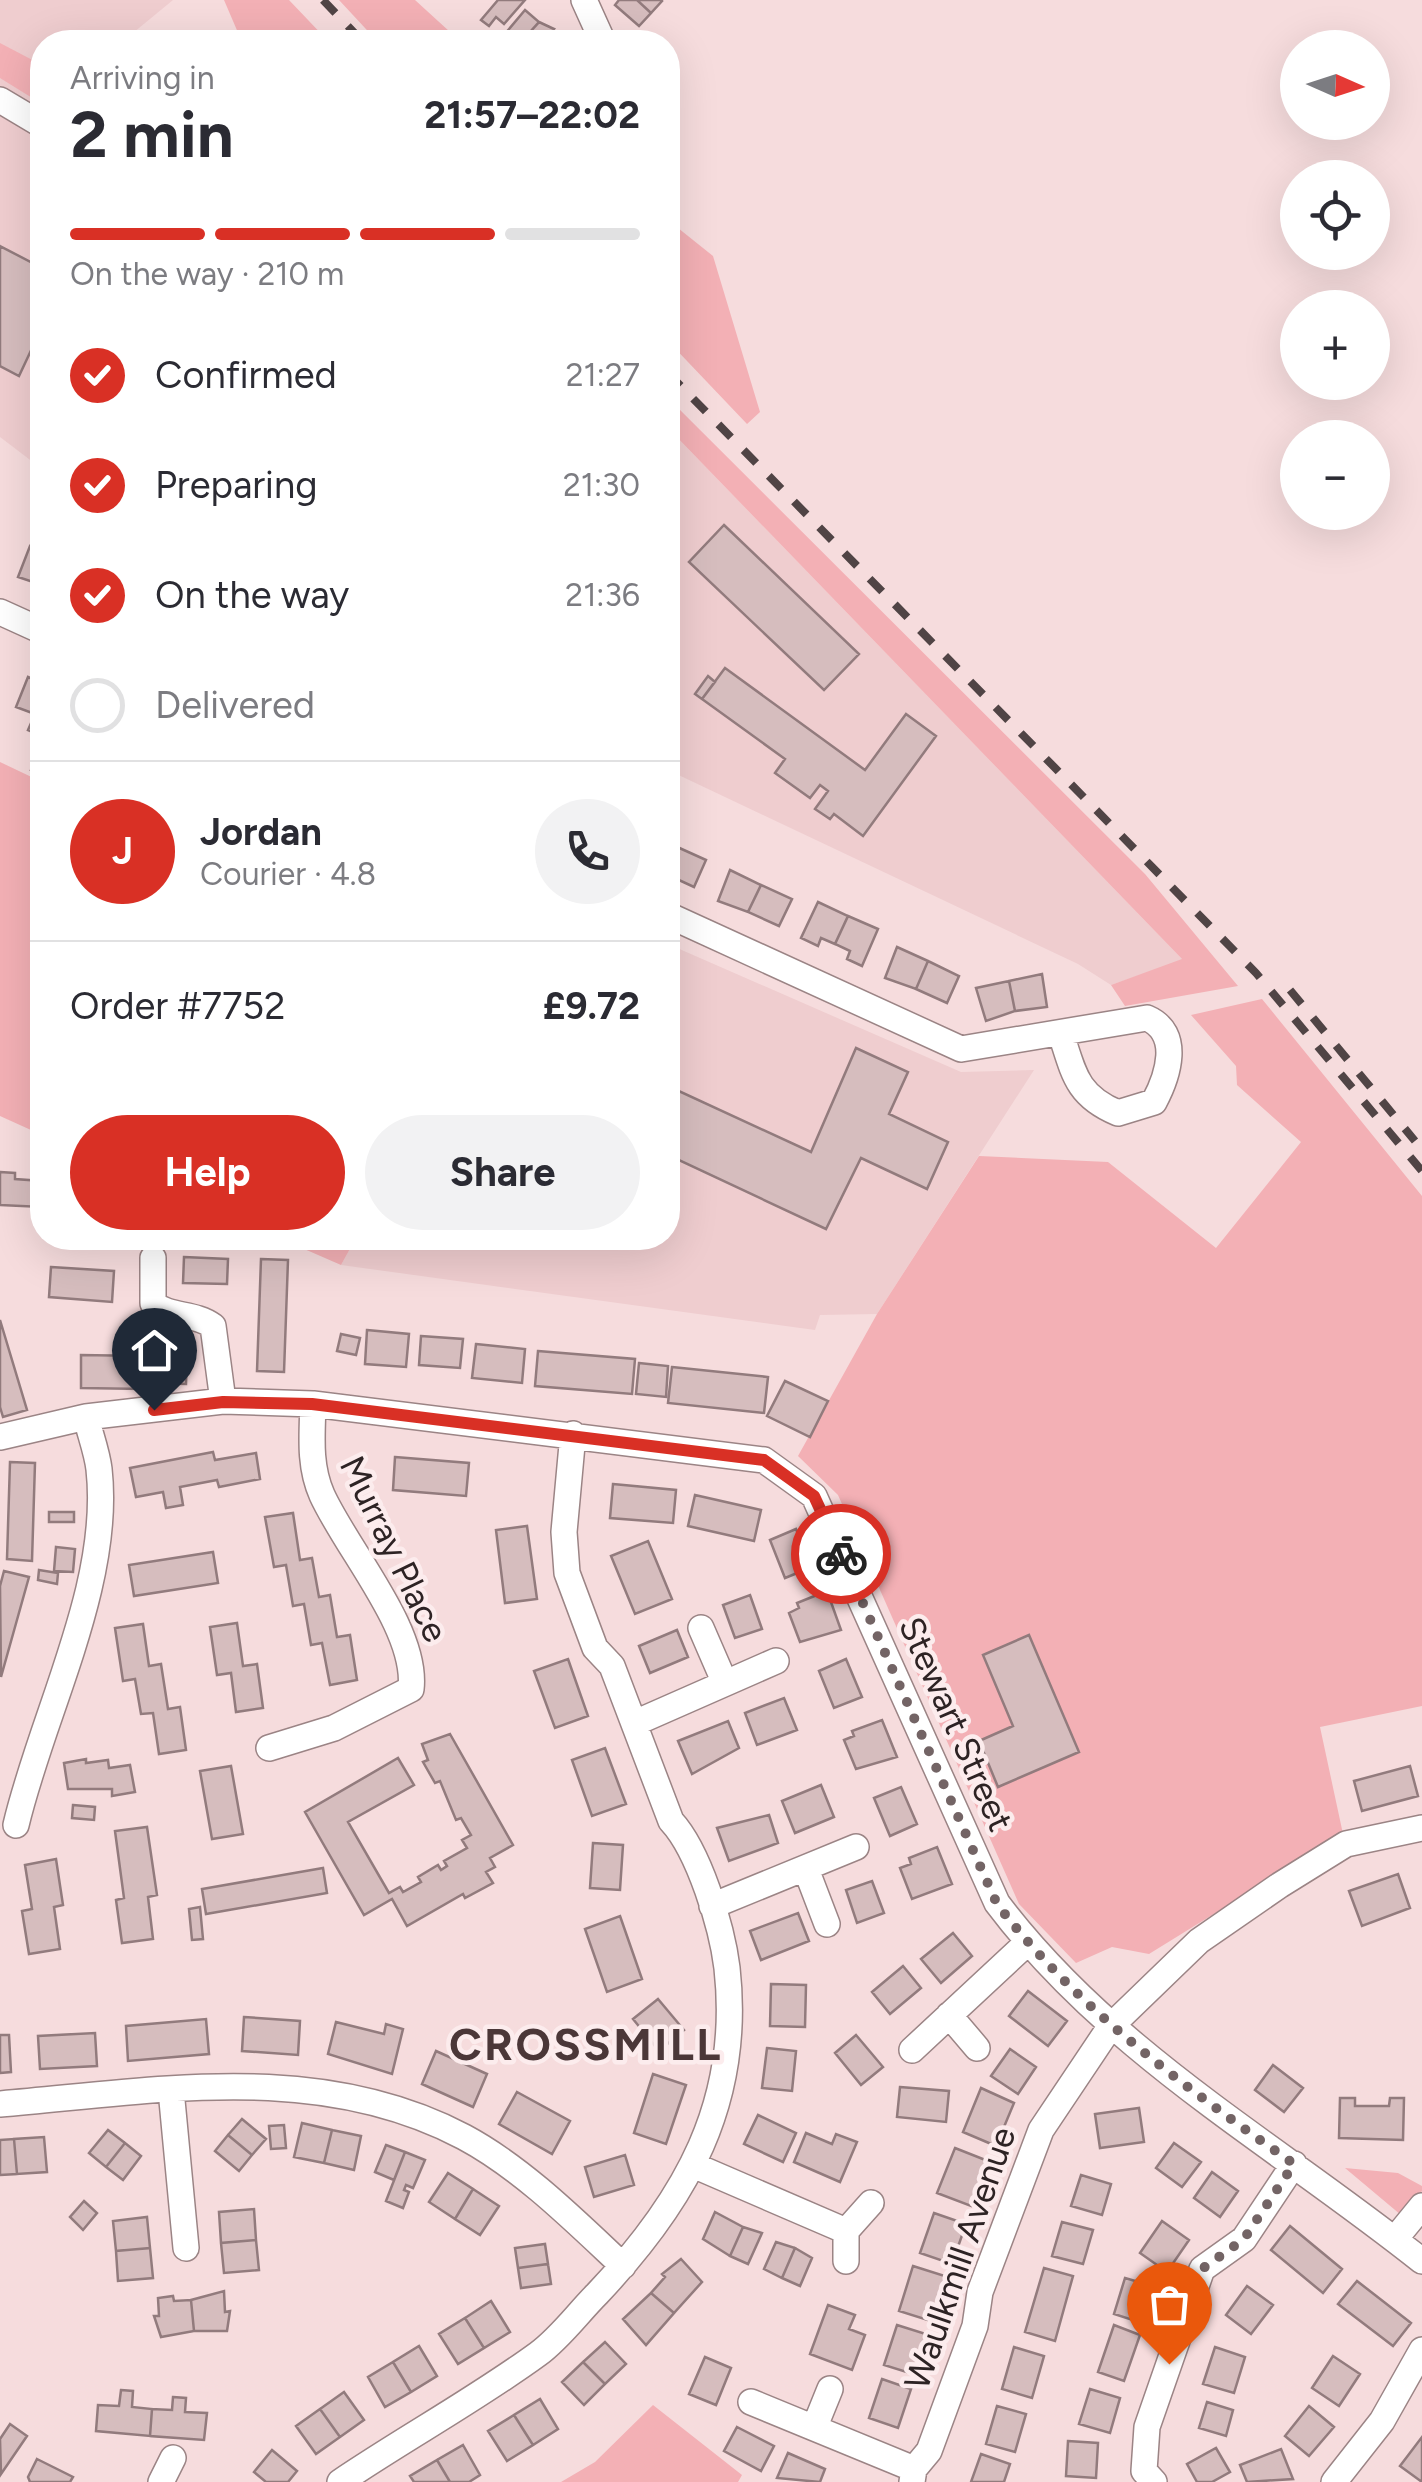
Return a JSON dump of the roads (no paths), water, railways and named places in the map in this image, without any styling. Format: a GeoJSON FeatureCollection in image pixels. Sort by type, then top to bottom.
{"type":"FeatureCollection","features":[{"type":"Feature","properties":{"kind":"street"},"geometry":{"type":"LineString","coordinates":[[584,0],[598,30]]}},
{"type":"Feature","properties":{"kind":"street"},"geometry":{"type":"LineString","coordinates":[[0,100],[30,118]]}},
{"type":"Feature","properties":{"kind":"street"},"geometry":{"type":"LineString","coordinates":[[0,612],[30,626]]}},
{"type":"Feature","properties":{"kind":"street"},"geometry":{"type":"LineString","coordinates":[[680,920],[962,1049],[1147,1018],[1159,1024],[1166,1036],[1169,1074],[1154,1102],[1118,1113],[1090,1100],[1073,1071],[1061,1034]]}},
{"type":"Feature","properties":{"kind":"street"},"geometry":{"type":"LineString","coordinates":[[153,1258],[153,1303],[158,1309],[197,1316],[212,1326],[223,1402]]}},
{"type":"Feature","properties":{"kind":"street","name":"Stewart Street"},"geometry":{"type":"LineString","coordinates":[[0,1437],[86,1418],[223,1402],[312,1404],[764,1460],[814,1496],[997,1904],[1027,1943],[1110,2027],[1422,2262]]}},
{"type":"Feature","properties":{"kind":"street","name":"Murray Place"},"geometry":{"type":"LineString","coordinates":[[270,1748],[334,1728],[411,1689],[410,1653],[322,1494],[312,1464],[312,1404]]}},
{"type":"Feature","properties":{"kind":"street"},"geometry":{"type":"LineString","coordinates":[[16,1825],[33,1754],[80,1618],[96,1541],[99,1470],[86,1418]]}},
{"type":"Feature","properties":{"kind":"street"},"geometry":{"type":"LineString","coordinates":[[340,2482],[541,2352],[623,2266],[665,2215],[714,2121],[729,2015],[725,1952],[684,1834],[671,1821],[612,1666],[595,1648],[568,1573],[564,1532],[573,1434]]}},
{"type":"Feature","properties":{"kind":"street"},"geometry":{"type":"LineString","coordinates":[[701,1628],[724,1681]]}},
{"type":"Feature","properties":{"kind":"street"},"geometry":{"type":"LineString","coordinates":[[634,1723],[724,1681],[776,1662]]}},
{"type":"Feature","properties":{"kind":"street","name":"Waulkmill Avenue"},"geometry":{"type":"LineString","coordinates":[[913,2476],[929,2451],[975,2326],[980,2292],[1041,2130],[1110,2027],[1199,1941],[1280,1885],[1346,1844],[1422,1828]]}},
{"type":"Feature","properties":{"kind":"street"},"geometry":{"type":"LineString","coordinates":[[712,1906],[856,1847]]}},
{"type":"Feature","properties":{"kind":"street"},"geometry":{"type":"LineString","coordinates":[[806,1869],[827,1924]]}},
{"type":"Feature","properties":{"kind":"street"},"geometry":{"type":"LineString","coordinates":[[912,2050],[1027,1943]]}},
{"type":"Feature","properties":{"kind":"street"},"geometry":{"type":"LineString","coordinates":[[949,2015],[977,2048]]}},
{"type":"Feature","properties":{"kind":"street"},"geometry":{"type":"LineString","coordinates":[[0,2104],[170,2090],[312,2088],[410,2113],[466,2138],[528,2183],[623,2266]]}},
{"type":"Feature","properties":{"kind":"street"},"geometry":{"type":"LineString","coordinates":[[170,2090],[186,2248]]}},
{"type":"Feature","properties":{"kind":"street"},"geometry":{"type":"LineString","coordinates":[[1154,2482],[1144,2471],[1148,2428],[1202,2269],[1244,2239],[1294,2164]]}},
{"type":"Feature","properties":{"kind":"street"},"geometry":{"type":"LineString","coordinates":[[693,2165],[846,2232]]}},
{"type":"Feature","properties":{"kind":"street"},"geometry":{"type":"LineString","coordinates":[[846,2261],[846,2232],[871,2203]]}},
{"type":"Feature","properties":{"kind":"street"},"geometry":{"type":"LineString","coordinates":[[1395,2240],[1422,2206]]}},
{"type":"Feature","properties":{"kind":"street"},"geometry":{"type":"LineString","coordinates":[[1334,2482],[1382,2421],[1422,2350]]}},
{"type":"Feature","properties":{"kind":"street"},"geometry":{"type":"LineString","coordinates":[[815,2426],[830,2389]]}},
{"type":"Feature","properties":{"kind":"street"},"geometry":{"type":"LineString","coordinates":[[752,2402],[815,2426],[913,2476]]}},
{"type":"Feature","properties":{"kind":"street"},"geometry":{"type":"LineString","coordinates":[[160,2482],[173,2458]]}},
{"type":"Feature","properties":{"kind":"railway"},"geometry":{"type":"LineString","coordinates":[[323,0],[352,30]]}},
{"type":"Feature","properties":{"kind":"railway"},"geometry":{"type":"LineString","coordinates":[[680,385],[1256,973],[1422,1171]]}},
{"type":"Feature","properties":{"kind":"railway"},"geometry":{"type":"LineString","coordinates":[[1290,990],[1415,1141]]}},
{"type":"Feature","properties":{"kind":"district","name":"CROSSMILL"},"geometry":{"type":"Point","coordinates":[586,2044]}}]}
